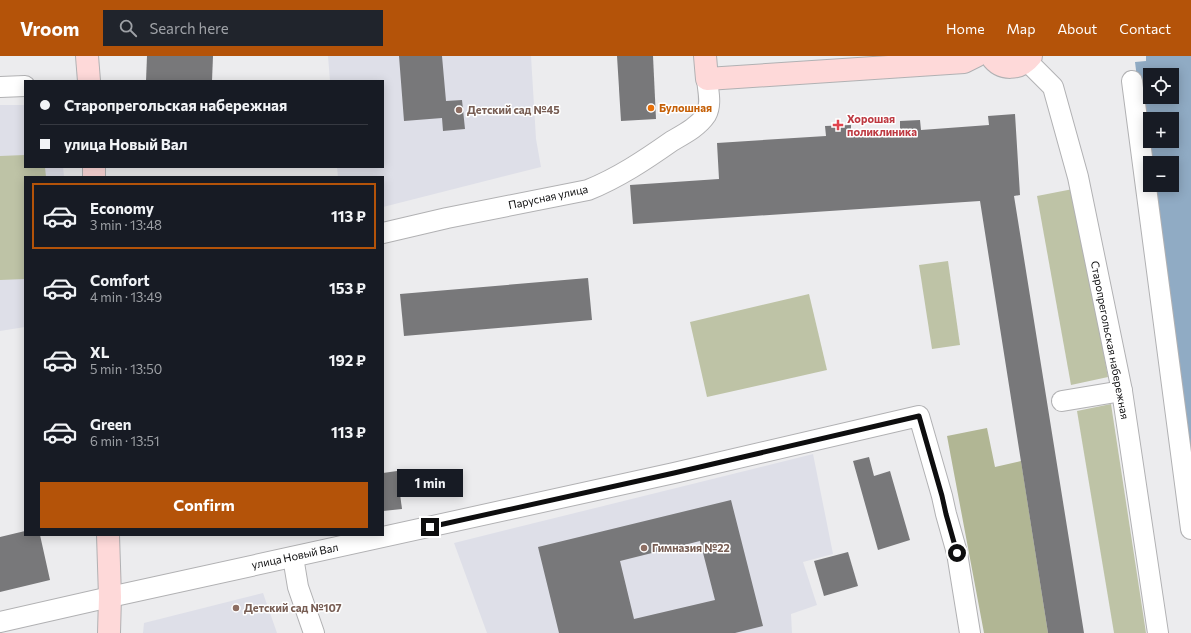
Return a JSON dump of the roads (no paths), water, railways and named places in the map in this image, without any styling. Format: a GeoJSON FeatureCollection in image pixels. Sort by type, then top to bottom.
{"type":"FeatureCollection","features":[{"type":"Feature","properties":{"kind":"street"},"geometry":{"type":"LineString","coordinates":[[87,56],[88,80]]}},
{"type":"Feature","properties":{"kind":"street","name":"Парусная улица"},"geometry":{"type":"LineString","coordinates":[[384,233],[447,218],[588,190],[635,167],[697,125],[706,114],[710,102],[705,56]]}},
{"type":"Feature","properties":{"kind":"street"},"geometry":{"type":"LineString","coordinates":[[707,79],[964,62],[976,56]]}},
{"type":"Feature","properties":{"kind":"street"},"geometry":{"type":"LineString","coordinates":[[990,56],[998,63],[1013,67],[1021,65],[1029,58]]}},
{"type":"Feature","properties":{"kind":"street","name":"Старопрегольская набережная"},"geometry":{"type":"LineString","coordinates":[[1029,58],[1053,87],[1078,177],[1122,391],[1158,633]]}},
{"type":"Feature","properties":{"kind":"street"},"geometry":{"type":"LineString","coordinates":[[1132,81],[1191,529]]}},
{"type":"Feature","properties":{"kind":"street"},"geometry":{"type":"LineString","coordinates":[[0,87],[24,86]]}},
{"type":"Feature","properties":{"kind":"street"},"geometry":{"type":"LineString","coordinates":[[1062,400],[1122,391]]}},
{"type":"Feature","properties":{"kind":"street","name":"улица Новый Вал"},"geometry":{"type":"LineString","coordinates":[[0,622],[666,474],[919,416],[957,553],[970,633]]}},
{"type":"Feature","properties":{"kind":"street"},"geometry":{"type":"LineString","coordinates":[[108,536],[110,597],[109,633]]}},
{"type":"Feature","properties":{"kind":"street"},"geometry":{"type":"LineString","coordinates":[[292,557],[298,588],[314,633]]}},
{"type":"Feature","properties":{"kind":"water"},"geometry":{"type":"Polygon","coordinates":[[[1146,56],[1191,56],[1191,502],[1151,192],[1179,192],[1179,156],[1147,156],[1146,148],[1179,148],[1179,112],[1143,112],[1143,126],[1135,62],[1146,61],[1146,56]]]}},
{"type":"Feature","properties":{"kind":"place","name":"Булошная"},"geometry":{"type":"Point","coordinates":[651,108]}},
{"type":"Feature","properties":{"kind":"place","name":"Детский сад №45"},"geometry":{"type":"Point","coordinates":[459,110]}},
{"type":"Feature","properties":{"kind":"place","name":"Хорошая поликлиника"},"geometry":{"type":"Point","coordinates":[838,125]}},
{"type":"Feature","properties":{"kind":"place","name":"Гимназия №22"},"geometry":{"type":"Point","coordinates":[644,548]}},
{"type":"Feature","properties":{"kind":"place","name":"Детский сад №107"},"geometry":{"type":"Point","coordinates":[236,608]}}]}
